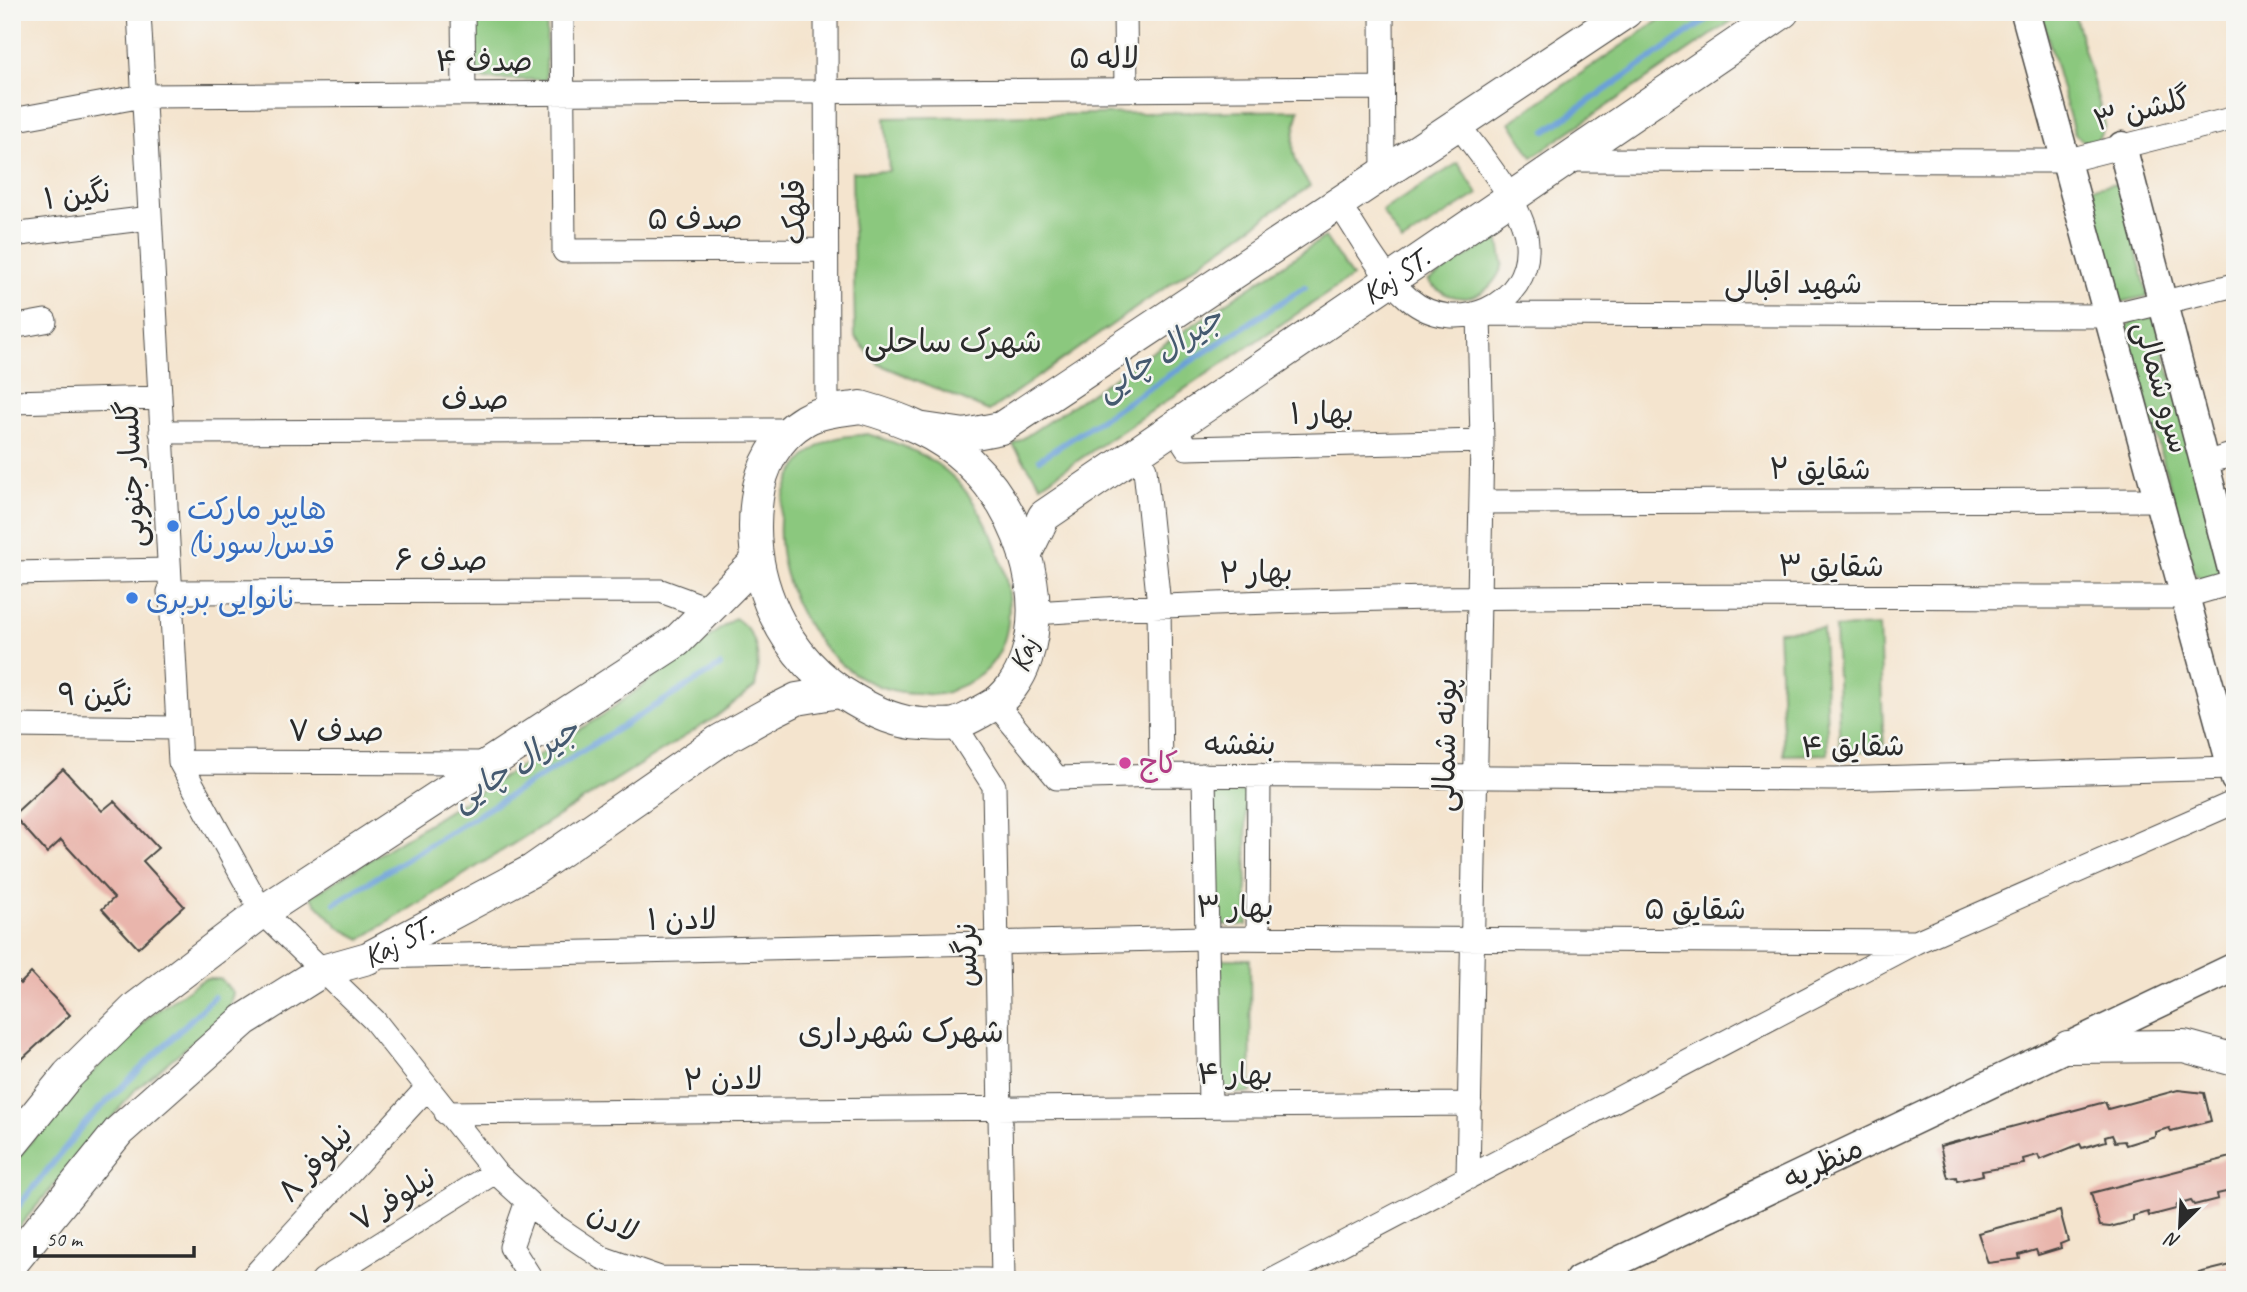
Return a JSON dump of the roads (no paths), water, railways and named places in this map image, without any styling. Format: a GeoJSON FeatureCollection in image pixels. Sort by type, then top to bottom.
{"type":"FeatureCollection","features":[{"type":"Feature","properties":{"kind":"main road"},"geometry":{"type":"LineString","coordinates":[[922,428],[965,435],[1001,428],[1626,12]]}},
{"type":"Feature","properties":{"kind":"main road","name":"Kaj ST."},"geometry":{"type":"LineString","coordinates":[[1026,555],[1044,516],[1783,12]]}},
{"type":"Feature","properties":{"kind":"main road","name":"Kaj"},"geometry":{"type":"LineString","coordinates":[[861,407],[898,417],[922,428],[968,461],[1003,504],[1026,555],[1034,613],[1032,639],[1021,675],[996,704],[954,724],[906,723],[871,710],[839,692],[809,666],[785,635],[767,599],[757,561],[754,520],[760,478],[772,452],[791,430],[806,419],[827,412],[861,407]]}},
{"type":"Feature","properties":{"kind":"main road"},"geometry":{"type":"LineString","coordinates":[[15,1135],[68,1075],[137,1007],[262,912],[677,641],[757,561]]}},
{"type":"Feature","properties":{"kind":"main road","name":"Kaj ST."},"geometry":{"type":"LineString","coordinates":[[12,1263],[119,1131],[244,1020],[322,971],[368,958],[533,870],[730,735],[797,699],[839,692]]}},
{"type":"Feature","properties":{"kind":"main road","name":"منظریه"},"geometry":{"type":"LineString","coordinates":[[2068,1046],[2184,1046],[2235,1060]]}},
{"type":"Feature","properties":{"kind":"street","name":"گلسار جنوبی"},"geometry":{"type":"LineString","coordinates":[[139,12],[176,729],[180,762],[262,912],[322,971]]}},
{"type":"Feature","properties":{"kind":"street"},"geometry":{"type":"LineString","coordinates":[[463,12],[464,92]]}},
{"type":"Feature","properties":{"kind":"street"},"geometry":{"type":"LineString","coordinates":[[562,12],[563,92]]}},
{"type":"Feature","properties":{"kind":"street","name":"قلهک"},"geometry":{"type":"LineString","coordinates":[[826,12],[827,412]]}},
{"type":"Feature","properties":{"kind":"street"},"geometry":{"type":"LineString","coordinates":[[1125,12],[1126,89]]}},
{"type":"Feature","properties":{"kind":"street"},"geometry":{"type":"LineString","coordinates":[[1382,12],[1382,175]]}},
{"type":"Feature","properties":{"kind":"street","name":"سرو شمالی"},"geometry":{"type":"LineString","coordinates":[[2025,12],[2233,773]]}},
{"type":"Feature","properties":{"kind":"street","name":"لاله ۵"},"geometry":{"type":"LineString","coordinates":[[826,90],[1382,88]]}},
{"type":"Feature","properties":{"kind":"street","name":"صدف ۴"},"geometry":{"type":"LineString","coordinates":[[12,120],[143,96],[826,90]]}},
{"type":"Feature","properties":{"kind":"street","name":"صدف ۵"},"geometry":{"type":"LineString","coordinates":[[563,92],[564,251],[826,250]]}},
{"type":"Feature","properties":{"kind":"street","name":"گلشن ۳"},"geometry":{"type":"LineString","coordinates":[[1567,160],[2065,160],[2235,118]]}},
{"type":"Feature","properties":{"kind":"street"},"geometry":{"type":"LineString","coordinates":[[1458,124],[1510,199],[1522,221],[1526,238],[1524,268],[1513,289],[1496,306],[1479,314]]}},
{"type":"Feature","properties":{"kind":"street","name":"سرو شمالی"},"geometry":{"type":"LineString","coordinates":[[2122,146],[2235,581]]}},
{"type":"Feature","properties":{"kind":"street","name":"شهید اقبالی"},"geometry":{"type":"LineString","coordinates":[[1339,204],[1408,299],[1428,312],[1451,317],[1479,314],[2107,316],[2235,285]]}},
{"type":"Feature","properties":{"kind":"street","name":"نگین ۱"},"geometry":{"type":"LineString","coordinates":[[12,235],[150,218]]}},
{"type":"Feature","properties":{"kind":"street","name":"پونه شمالی"},"geometry":{"type":"LineString","coordinates":[[1468,1178],[1482,441],[1479,314]]}},
{"type":"Feature","properties":{"kind":"street"},"geometry":{"type":"LineString","coordinates":[[12,327],[45,321]]}},
{"type":"Feature","properties":{"kind":"street"},"geometry":{"type":"LineString","coordinates":[[12,402],[159,398]]}},
{"type":"Feature","properties":{"kind":"street","name":"بهار ۱"},"geometry":{"type":"LineString","coordinates":[[1174,428],[1186,448],[1482,441]]}},
{"type":"Feature","properties":{"kind":"street","name":"صدف"},"geometry":{"type":"LineString","coordinates":[[161,432],[791,430]]}},
{"type":"Feature","properties":{"kind":"street"},"geometry":{"type":"LineString","coordinates":[[1137,453],[1145,469],[1159,605],[1161,775]]}},
{"type":"Feature","properties":{"kind":"street"},"geometry":{"type":"LineString","coordinates":[[2204,463],[2235,454]]}},
{"type":"Feature","properties":{"kind":"street","name":"شقایق ۲"},"geometry":{"type":"LineString","coordinates":[[1481,502],[2159,500]]}},
{"type":"Feature","properties":{"kind":"street","name":"صدف ۶"},"geometry":{"type":"LineString","coordinates":[[12,573],[169,581],[660,592],[710,609]]}},
{"type":"Feature","properties":{"kind":"street","name":"شقایق ۳"},"geometry":{"type":"LineString","coordinates":[[1479,599],[2183,597],[2235,581]]}},
{"type":"Feature","properties":{"kind":"street","name":"بهار ۲"},"geometry":{"type":"LineString","coordinates":[[1034,613],[1159,605],[1479,599]]}},
{"type":"Feature","properties":{"kind":"street","name":"بنفشه"},"geometry":{"type":"LineString","coordinates":[[996,704],[1057,778],[1161,775],[1476,777]]}},
{"type":"Feature","properties":{"kind":"street","name":"نرگس"},"geometry":{"type":"LineString","coordinates":[[954,724],[993,786],[1003,1280]]}},
{"type":"Feature","properties":{"kind":"street","name":"نگین ۹"},"geometry":{"type":"LineString","coordinates":[[12,726],[176,729]]}},
{"type":"Feature","properties":{"kind":"street","name":"صدف ۷"},"geometry":{"type":"LineString","coordinates":[[180,762],[491,763]]}},
{"type":"Feature","properties":{"kind":"street","name":"شقایق ۴"},"geometry":{"type":"LineString","coordinates":[[1476,777],[1835,779],[2233,773]]}},
{"type":"Feature","properties":{"kind":"street"},"geometry":{"type":"LineString","coordinates":[[1204,775],[1210,1105]]}},
{"type":"Feature","properties":{"kind":"street"},"geometry":{"type":"LineString","coordinates":[[1258,938],[1259,775]]}},
{"type":"Feature","properties":{"kind":"street"},"geometry":{"type":"LineString","coordinates":[[1273,1280],[1916,942],[2235,802]]}},
{"type":"Feature","properties":{"kind":"street","name":"بهار ۳"},"geometry":{"type":"LineString","coordinates":[[997,944],[1205,938],[1473,940]]}},
{"type":"Feature","properties":{"kind":"street","name":"شقایق ۵"},"geometry":{"type":"LineString","coordinates":[[1473,940],[1916,942]]}},
{"type":"Feature","properties":{"kind":"street","name":"لادن ۱"},"geometry":{"type":"LineString","coordinates":[[368,958],[997,944]]}},
{"type":"Feature","properties":{"kind":"street","name":"منظریه"},"geometry":{"type":"LineString","coordinates":[[1579,1280],[2235,967]]}},
{"type":"Feature","properties":{"kind":"street","name":"لادن"},"geometry":{"type":"LineString","coordinates":[[322,971],[374,1020],[495,1172],[551,1223],[603,1258],[660,1278],[988,1280]]}},
{"type":"Feature","properties":{"kind":"street","name":"نیلوفر ۸"},"geometry":{"type":"LineString","coordinates":[[250,1280],[427,1088]]}},
{"type":"Feature","properties":{"kind":"street","name":"بهار ۴"},"geometry":{"type":"LineString","coordinates":[[1000,1106],[1470,1104]]}},
{"type":"Feature","properties":{"kind":"street","name":"لادن ۲"},"geometry":{"type":"LineString","coordinates":[[446,1113],[1000,1106]]}},
{"type":"Feature","properties":{"kind":"street","name":"نیلوفر ۷"},"geometry":{"type":"LineString","coordinates":[[323,1280],[495,1172]]}},
{"type":"Feature","properties":{"kind":"street"},"geometry":{"type":"LineString","coordinates":[[527,1201],[511,1247],[532,1280]]}},
{"type":"Feature","properties":{"kind":"waterway","name":"جیرال چایی"},"geometry":{"type":"LineString","coordinates":[[1546,131],[1718,12]]}},
{"type":"Feature","properties":{"kind":"waterway","name":"جیرال چایی"},"geometry":{"type":"LineString","coordinates":[[1040,459],[1305,287]]}},
{"type":"Feature","properties":{"kind":"waterway","name":"جیرال چایی"},"geometry":{"type":"LineString","coordinates":[[335,903],[720,666]]}},
{"type":"Feature","properties":{"kind":"waterway","name":"جیرال چایی"},"geometry":{"type":"LineString","coordinates":[[12,1214],[87,1121],[214,997]]}},
{"type":"Feature","properties":{"kind":"place","name":"هایپر مارکت قدس(سورنا)"},"geometry":{"type":"Point","coordinates":[173,526]}},
{"type":"Feature","properties":{"kind":"place","name":"نانوایی بربری"},"geometry":{"type":"Point","coordinates":[132,598]}},
{"type":"Feature","properties":{"kind":"place","name":"کاج"},"geometry":{"type":"Point","coordinates":[1125,763]}},
{"type":"Feature","properties":{"kind":"district","name":"شهرک ساحلی"},"geometry":{"type":"Point","coordinates":[953,341]}},
{"type":"Feature","properties":{"kind":"district","name":"شهرک شهرداری"},"geometry":{"type":"Point","coordinates":[901,1031]}}]}
